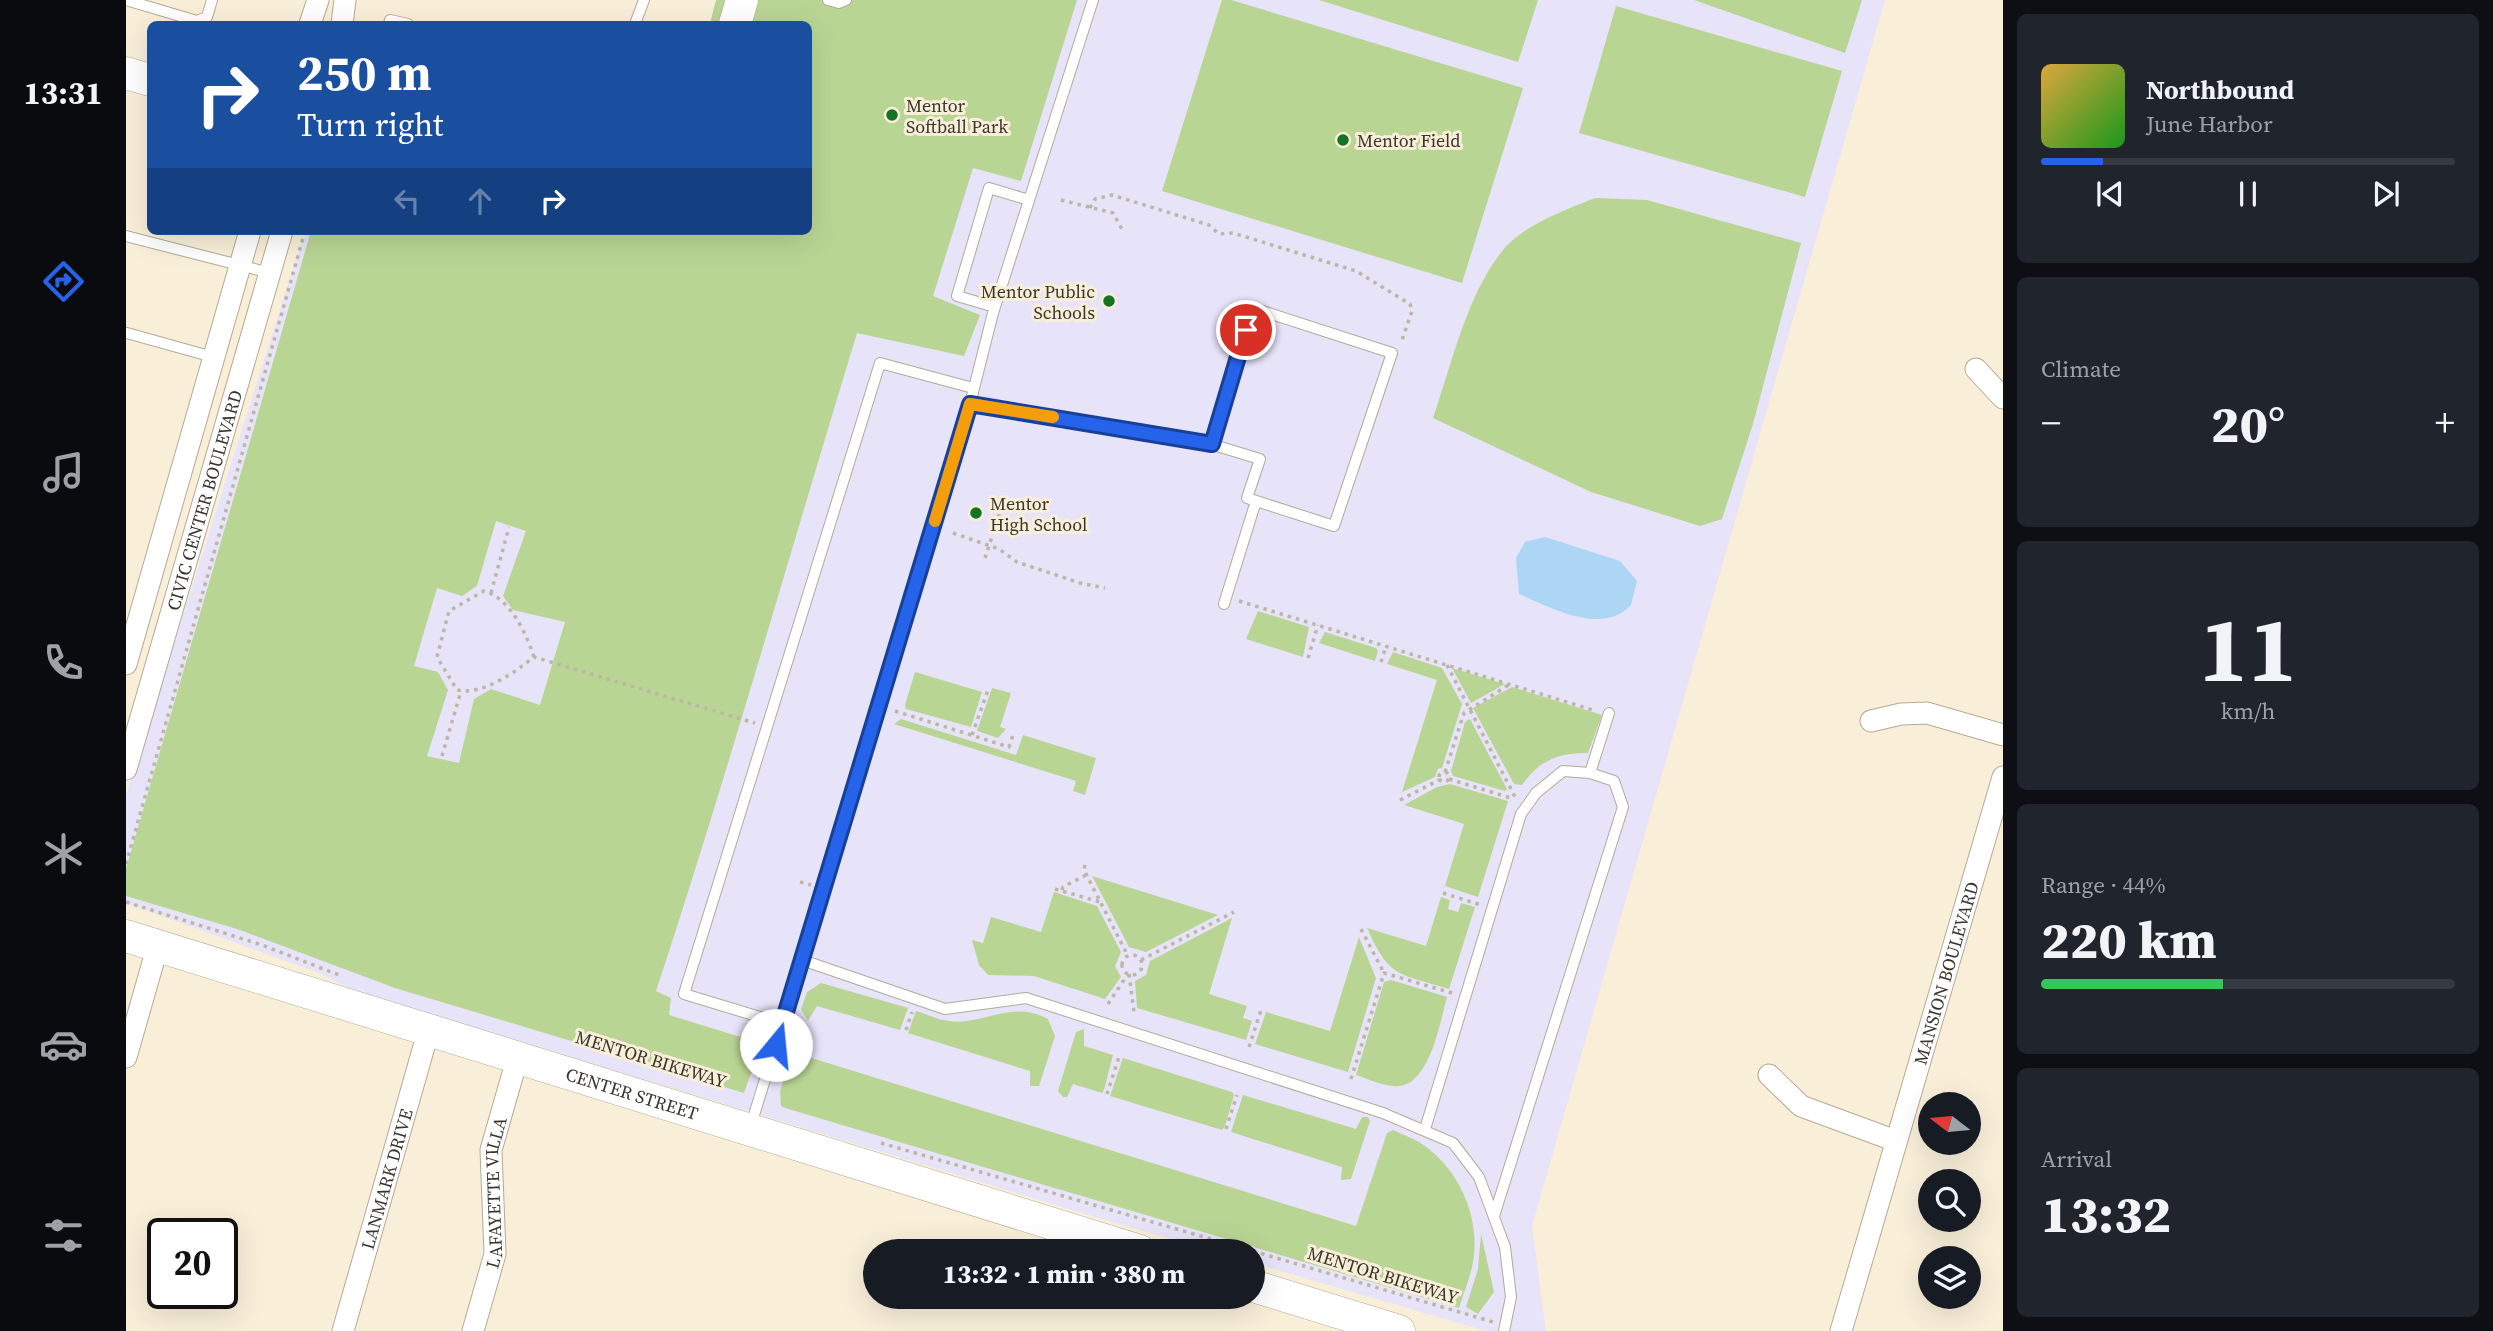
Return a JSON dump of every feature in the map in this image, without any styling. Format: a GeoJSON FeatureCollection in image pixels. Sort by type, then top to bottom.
{"type":"FeatureCollection","features":[{"type":"Feature","properties":{"kind":"main road"},"geometry":{"type":"LineString","coordinates":[[736,21],[742,0]]}},
{"type":"Feature","properties":{"kind":"main road"},"geometry":{"type":"LineString","coordinates":[[126,73],[147,79]]}},
{"type":"Feature","properties":{"kind":"main road","name":"CENTER STREET"},"geometry":{"type":"LineString","coordinates":[[126,936],[1101,1239]]}},
{"type":"Feature","properties":{"kind":"main road"},"geometry":{"type":"LineString","coordinates":[[1265,1290],[1399,1331]]}},
{"type":"Feature","properties":{"kind":"street"},"geometry":{"type":"LineString","coordinates":[[311,21],[318,0]]}},
{"type":"Feature","properties":{"kind":"street"},"geometry":{"type":"LineString","coordinates":[[342,21],[345,0]]}},
{"type":"Feature","properties":{"kind":"street","name":"CIVIC CENTER BOULEVARD"},"geometry":{"type":"LineString","coordinates":[[126,663],[249,235]]}},
{"type":"Feature","properties":{"kind":"street","name":"CIVIC CENTER BOULEVARD"},"geometry":{"type":"LineString","coordinates":[[126,769],[281,235]]}},
{"type":"Feature","properties":{"kind":"street"},"geometry":{"type":"LineString","coordinates":[[1976,369],[2003,398]]}},
{"type":"Feature","properties":{"kind":"street"},"geometry":{"type":"LineString","coordinates":[[1871,721],[1900,714],[1927,713],[2003,734]]}},
{"type":"Feature","properties":{"kind":"street","name":"MANSION BOULEVARD"},"geometry":{"type":"LineString","coordinates":[[1841,1331],[2003,777]]}},
{"type":"Feature","properties":{"kind":"street"},"geometry":{"type":"LineString","coordinates":[[126,1057],[158,946]]}},
{"type":"Feature","properties":{"kind":"street","name":"LANMARK DRIVE"},"geometry":{"type":"LineString","coordinates":[[343,1331],[429,1029]]}},
{"type":"Feature","properties":{"kind":"street","name":"LAFAYETTE VILLA"},"geometry":{"type":"LineString","coordinates":[[473,1331],[495,1254],[491,1150],[517,1056]]}},
{"type":"Feature","properties":{"kind":"street"},"geometry":{"type":"LineString","coordinates":[[1769,1075],[1801,1105],[1896,1141]]}},
{"type":"Feature","properties":{"kind":"lane"},"geometry":{"type":"LineString","coordinates":[[126,0],[197,21],[207,17],[212,0]]}},
{"type":"Feature","properties":{"kind":"lane"},"geometry":{"type":"LineString","coordinates":[[636,21],[643,0]]}},
{"type":"Feature","properties":{"kind":"lane"},"geometry":{"type":"LineString","coordinates":[[828,0],[839,3],[845,0]]}},
{"type":"Feature","properties":{"kind":"lane"},"geometry":{"type":"LineString","coordinates":[[750,1131],[970,404],[995,307],[1093,0]]}},
{"type":"Feature","properties":{"kind":"lane"},"geometry":{"type":"LineString","coordinates":[[995,307],[957,296],[989,188],[1029,200]]}},
{"type":"Feature","properties":{"kind":"lane"},"geometry":{"type":"LineString","coordinates":[[126,236],[270,273]]}},
{"type":"Feature","properties":{"kind":"lane"},"geometry":{"type":"LineString","coordinates":[[970,404],[1212,444],[1260,459],[1247,498],[1334,526],[1392,352],[1253,307],[1212,444]]}},
{"type":"Feature","properties":{"kind":"lane"},"geometry":{"type":"LineString","coordinates":[[127,333],[213,358]]}},
{"type":"Feature","properties":{"kind":"lane"},"geometry":{"type":"LineString","coordinates":[[783,1024],[684,994],[880,363],[973,388]]}},
{"type":"Feature","properties":{"kind":"lane"},"geometry":{"type":"LineString","coordinates":[[1225,601],[1256,501]]}},
{"type":"Feature","properties":{"kind":"lane"},"geometry":{"type":"LineString","coordinates":[[1590,773],[1608,714]]}},
{"type":"Feature","properties":{"kind":"lane"},"geometry":{"type":"LineString","coordinates":[[1425,1129],[1521,814],[1536,793],[1563,771],[1590,773],[1614,781],[1623,807],[1494,1216]]}},
{"type":"Feature","properties":{"kind":"lane"},"geometry":{"type":"LineString","coordinates":[[802,960],[945,1009],[1026,998],[1425,1129],[1453,1143],[1479,1177],[1505,1247],[1511,1297],[1504,1328]]}},
{"type":"Feature","properties":{"kind":"path"},"geometry":{"type":"LineString","coordinates":[[1090,208],[1095,200],[1112,195],[1209,225],[1219,234],[1233,233],[1356,271],[1410,304],[1412,311],[1401,343],[1392,352]]}},
{"type":"Feature","properties":{"kind":"path"},"geometry":{"type":"LineString","coordinates":[[1060,200],[1113,213],[1123,231]]}},
{"type":"Feature","properties":{"kind":"path"},"geometry":{"type":"LineString","coordinates":[[126,864],[304,235]]}},
{"type":"Feature","properties":{"kind":"path"},"geometry":{"type":"LineString","coordinates":[[985,558],[1001,509]]}},
{"type":"Feature","properties":{"kind":"path"},"geometry":{"type":"LineString","coordinates":[[491,593],[509,527]]}},
{"type":"Feature","properties":{"kind":"path"},"geometry":{"type":"LineString","coordinates":[[953,533],[989,545],[1017,562],[1080,583],[1105,588]]}},
{"type":"Feature","properties":{"kind":"path"},"geometry":{"type":"LineString","coordinates":[[484,591],[496,594],[526,633],[534,657],[514,673],[467,692],[457,690],[437,657],[449,611],[484,591]]}},
{"type":"Feature","properties":{"kind":"path"},"geometry":{"type":"LineString","coordinates":[[1225,601],[1318,625],[1608,714]]}},
{"type":"Feature","properties":{"kind":"path"},"geometry":{"type":"LineString","coordinates":[[1308,659],[1318,625]]}},
{"type":"Feature","properties":{"kind":"path"},"geometry":{"type":"LineString","coordinates":[[1381,663],[1386,646]]}},
{"type":"Feature","properties":{"kind":"path"},"geometry":{"type":"LineString","coordinates":[[534,657],[767,726]]}},
{"type":"Feature","properties":{"kind":"path"},"geometry":{"type":"LineString","coordinates":[[1446,665],[1468,708],[1514,798],[1449,779],[1445,772],[1464,713],[1468,708],[1510,684]]}},
{"type":"Feature","properties":{"kind":"path"},"geometry":{"type":"LineString","coordinates":[[972,735],[989,687]]}},
{"type":"Feature","properties":{"kind":"path"},"geometry":{"type":"LineString","coordinates":[[442,756],[461,691]]}},
{"type":"Feature","properties":{"kind":"path"},"geometry":{"type":"LineString","coordinates":[[895,711],[1009,747],[1014,732]]}},
{"type":"Feature","properties":{"kind":"path"},"geometry":{"type":"LineString","coordinates":[[1439,780],[1439,774],[1445,772]]}},
{"type":"Feature","properties":{"kind":"path"},"geometry":{"type":"LineString","coordinates":[[1400,800],[1439,780],[1445,782],[1449,779]]}},
{"type":"Feature","properties":{"kind":"path"},"geometry":{"type":"LineString","coordinates":[[1085,865],[1086,875],[1128,956]]}},
{"type":"Feature","properties":{"kind":"path"},"geometry":{"type":"LineString","coordinates":[[1062,891],[1063,887],[1086,875]]}},
{"type":"Feature","properties":{"kind":"path"},"geometry":{"type":"LineString","coordinates":[[800,882],[812,886]]}},
{"type":"Feature","properties":{"kind":"path"},"geometry":{"type":"LineString","coordinates":[[1055,889],[1100,902]]}},
{"type":"Feature","properties":{"kind":"path"},"geometry":{"type":"LineString","coordinates":[[1443,893],[1481,905]]}},
{"type":"Feature","properties":{"kind":"path"},"geometry":{"type":"LineString","coordinates":[[126,902],[262,945],[343,976]]}},
{"type":"Feature","properties":{"kind":"path"},"geometry":{"type":"LineString","coordinates":[[1141,960],[1234,912]]}},
{"type":"Feature","properties":{"kind":"path"},"geometry":{"type":"LineString","coordinates":[[1351,1079],[1384,973],[1361,929]]}},
{"type":"Feature","properties":{"kind":"path"},"geometry":{"type":"LineString","coordinates":[[1128,956],[1136,956],[1141,960]]}},
{"type":"Feature","properties":{"kind":"path"},"geometry":{"type":"LineString","coordinates":[[1128,956],[1122,964],[1129,974],[1134,1012]]}},
{"type":"Feature","properties":{"kind":"path"},"geometry":{"type":"LineString","coordinates":[[1108,1004],[1129,974],[1139,972],[1141,960]]}},
{"type":"Feature","properties":{"kind":"path"},"geometry":{"type":"LineString","coordinates":[[1384,973],[1454,994]]}},
{"type":"Feature","properties":{"kind":"path"},"geometry":{"type":"LineString","coordinates":[[1250,1047],[1261,1010]]}},
{"type":"Feature","properties":{"kind":"path"},"geometry":{"type":"LineString","coordinates":[[906,1030],[912,1012]]}},
{"type":"Feature","properties":{"kind":"path"},"geometry":{"type":"LineString","coordinates":[[1107,1094],[1119,1057]]}},
{"type":"Feature","properties":{"kind":"path"},"geometry":{"type":"LineString","coordinates":[[1226,1129],[1237,1095]]}},
{"type":"Feature","properties":{"kind":"path","name":"MENTOR BIKEWAY"},"geometry":{"type":"LineString","coordinates":[[873,1140],[1212,1239]]}},
{"type":"Feature","properties":{"kind":"path","name":"MENTOR BIKEWAY"},"geometry":{"type":"LineString","coordinates":[[1265,1255],[1504,1328]]}},
{"type":"Feature","properties":{"kind":"shaded area","name":"Mentor High School"},"geometry":{"type":"Polygon","coordinates":[[[716,0],[1885,0],[1532,1226],[1546,1331],[1486,1331],[1265,1267],[1265,1239],[1171,1239],[1088,1215],[355,991],[321,974],[126,903],[126,795],[304,235],[812,235],[812,21],[711,21],[716,0]]]}},
{"type":"Feature","properties":{"kind":"green space"},"geometry":{"type":"Polygon","coordinates":[[[716,0],[1077,0],[1021,181],[973,168],[933,296],[980,315],[964,356],[857,333],[734,745],[656,991],[671,998],[669,1015],[744,1038],[750,1022],[761,1027],[765,1034],[744,1093],[395,988],[237,929],[126,896],[126,869],[310,235],[812,235],[812,21],[711,21],[716,0]],[[496,521],[477,586],[462,596],[437,588],[414,666],[438,672],[448,690],[427,756],[459,763],[474,699],[491,689],[540,705],[565,622],[513,610],[503,596],[526,531],[496,521]]]}},
{"type":"Feature","properties":{"kind":"green space","name":"Mentor Field"},"geometry":{"type":"Polygon","coordinates":[[[1222,0],[1231,0],[1523,88],[1462,283],[1162,191],[1222,0]]]}},
{"type":"Feature","properties":{"kind":"green space"},"geometry":{"type":"Polygon","coordinates":[[[1319,0],[1538,0],[1518,62],[1319,0]]]}},
{"type":"Feature","properties":{"kind":"green space"},"geometry":{"type":"Polygon","coordinates":[[[1694,0],[1862,0],[1845,53],[1694,0]]]}},
{"type":"Feature","properties":{"kind":"green space"},"geometry":{"type":"Polygon","coordinates":[[[1616,6],[1842,71],[1805,197],[1579,133],[1616,6]]]}},
{"type":"Feature","properties":{"kind":"green space"},"geometry":{"type":"Polygon","coordinates":[[[1595,198],[1647,200],[1801,243],[1753,424],[1722,519],[1700,526],[1591,492],[1433,418],[1470,309],[1490,268],[1503,250],[1533,226],[1595,198]]]}},
{"type":"Feature","properties":{"kind":"green space"},"geometry":{"type":"Polygon","coordinates":[[[1258,611],[1309,627],[1303,657],[1246,639],[1258,611]]]}},
{"type":"Feature","properties":{"kind":"green space"},"geometry":{"type":"Polygon","coordinates":[[[1325,632],[1376,648],[1378,651],[1375,661],[1319,643],[1325,632]]]}},
{"type":"Feature","properties":{"kind":"green space"},"geometry":{"type":"Polygon","coordinates":[[[1393,652],[1442,668],[1462,704],[1442,768],[1438,769],[1435,777],[1402,792],[1437,680],[1387,664],[1393,652]]]}},
{"type":"Feature","properties":{"kind":"green space"},"geometry":{"type":"Polygon","coordinates":[[[1452,668],[1505,684],[1471,703],[1452,668]]]}},
{"type":"Feature","properties":{"kind":"green space"},"geometry":{"type":"Polygon","coordinates":[[[915,672],[982,692],[971,727],[906,709],[915,672]]]}},
{"type":"Feature","properties":{"kind":"green space"},"geometry":{"type":"Polygon","coordinates":[[[1512,687],[1602,715],[1588,753],[1559,756],[1542,764],[1522,785],[1514,784],[1473,708],[1512,687]]]}},
{"type":"Feature","properties":{"kind":"green space"},"geometry":{"type":"Polygon","coordinates":[[[992,688],[1011,693],[1000,727],[1006,729],[998,738],[977,731],[992,688]]]}},
{"type":"Feature","properties":{"kind":"green space"},"geometry":{"type":"Polygon","coordinates":[[[901,719],[1016,755],[1023,735],[1096,758],[1085,795],[1073,791],[1076,781],[894,724],[901,719]]]}},
{"type":"Feature","properties":{"kind":"green space"},"geometry":{"type":"Polygon","coordinates":[[[1470,719],[1507,789],[1505,791],[1453,776],[1451,771],[1465,722],[1470,719]]]}},
{"type":"Feature","properties":{"kind":"green space"},"geometry":{"type":"Polygon","coordinates":[[[1450,784],[1508,801],[1478,897],[1445,886],[1464,824],[1404,805],[1437,787],[1450,784]]]}},
{"type":"Feature","properties":{"kind":"green space"},"geometry":{"type":"Polygon","coordinates":[[[1092,876],[1218,915],[1146,952],[1129,947],[1092,876]]]}},
{"type":"Feature","properties":{"kind":"green space"},"geometry":{"type":"Polygon","coordinates":[[[1054,892],[1097,906],[1121,952],[1115,966],[1121,977],[1105,999],[1034,976],[988,975],[979,965],[972,940],[983,943],[991,917],[1041,932],[1054,892]]]}},
{"type":"Feature","properties":{"kind":"green space"},"geometry":{"type":"Polygon","coordinates":[[[1441,897],[1450,900],[1448,909],[1458,912],[1461,903],[1475,907],[1449,989],[1398,972],[1382,957],[1367,928],[1426,946],[1441,897]]]}},
{"type":"Feature","properties":{"kind":"green space"},"geometry":{"type":"Polygon","coordinates":[[[1232,918],[1209,994],[1247,1006],[1243,1018],[1252,1021],[1246,1040],[1137,1008],[1135,981],[1146,975],[1150,961],[1232,918]]]}},
{"type":"Feature","properties":{"kind":"green space"},"geometry":{"type":"Polygon","coordinates":[[[1359,937],[1376,978],[1348,1072],[1255,1044],[1266,1012],[1330,1031],[1359,937]]]}},
{"type":"Feature","properties":{"kind":"green space"},"geometry":{"type":"Polygon","coordinates":[[[1391,980],[1447,997],[1431,1052],[1424,1066],[1416,1077],[1406,1084],[1394,1086],[1356,1075],[1384,982],[1391,980]]]}},
{"type":"Feature","properties":{"kind":"green space"},"geometry":{"type":"Polygon","coordinates":[[[821,983],[908,1008],[900,1030],[817,1006],[808,1021],[801,1009],[807,992],[821,983]]]}},
{"type":"Feature","properties":{"kind":"green space"},"geometry":{"type":"Polygon","coordinates":[[[916,1011],[961,1022],[1009,1012],[1035,1014],[1048,1019],[1055,1036],[1039,1086],[1030,1086],[1030,1071],[908,1033],[916,1011]]]}},
{"type":"Feature","properties":{"kind":"green space"},"geometry":{"type":"Polygon","coordinates":[[[1084,1029],[1084,1046],[1113,1055],[1104,1090],[1102,1093],[1073,1084],[1067,1097],[1063,1097],[1058,1091],[1076,1032],[1084,1029]]]}},
{"type":"Feature","properties":{"kind":"green space"},"geometry":{"type":"Polygon","coordinates":[[[803,1038],[807,1041],[805,1056],[1356,1226],[1387,1133],[1393,1130],[1418,1142],[1439,1158],[1459,1185],[1466,1200],[1474,1233],[1474,1250],[1471,1272],[1459,1308],[1265,1250],[1265,1239],[1226,1239],[785,1108],[781,1106],[780,1091],[797,1039],[803,1038]]]}},
{"type":"Feature","properties":{"kind":"green space"},"geometry":{"type":"Polygon","coordinates":[[[1123,1058],[1232,1092],[1234,1095],[1225,1126],[1222,1130],[1110,1096],[1123,1058]]]}},
{"type":"Feature","properties":{"kind":"green space"},"geometry":{"type":"Polygon","coordinates":[[[1243,1095],[1356,1129],[1362,1117],[1368,1117],[1370,1121],[1351,1179],[1341,1180],[1342,1167],[1231,1132],[1243,1095]]]}},
{"type":"Feature","properties":{"kind":"green space"},"geometry":{"type":"Polygon","coordinates":[[[1481,1234],[1494,1292],[1478,1314],[1466,1307],[1478,1269],[1481,1234]]]}},
{"type":"Feature","properties":{"kind":"water"},"geometry":{"type":"Polygon","coordinates":[[[1545,537],[1620,561],[1637,581],[1631,605],[1619,614],[1592,619],[1561,612],[1519,594],[1516,558],[1525,542],[1545,537]]]}},
{"type":"Feature","properties":{"kind":"slow traffic"},"geometry":{"type":"LineString","coordinates":[[935,521],[970,404],[1053,417]]}},
{"type":"Feature","properties":{"kind":"place","name":"Mentor Softball Park"},"geometry":{"type":"Point","coordinates":[892,115]}},
{"type":"Feature","properties":{"kind":"place","name":"Mentor Field"},"geometry":{"type":"Point","coordinates":[1343,140]}},
{"type":"Feature","properties":{"kind":"place","name":"Mentor Public Schools"},"geometry":{"type":"Point","coordinates":[1109,301]}},
{"type":"Feature","properties":{"kind":"place","name":"Mentor High School"},"geometry":{"type":"Point","coordinates":[976,513]}},
{"type":"Feature","properties":{"kind":"route"},"geometry":{"type":"LineString","coordinates":[[776,1045],[970,404],[1212,444],[1246,330]]}}]}
